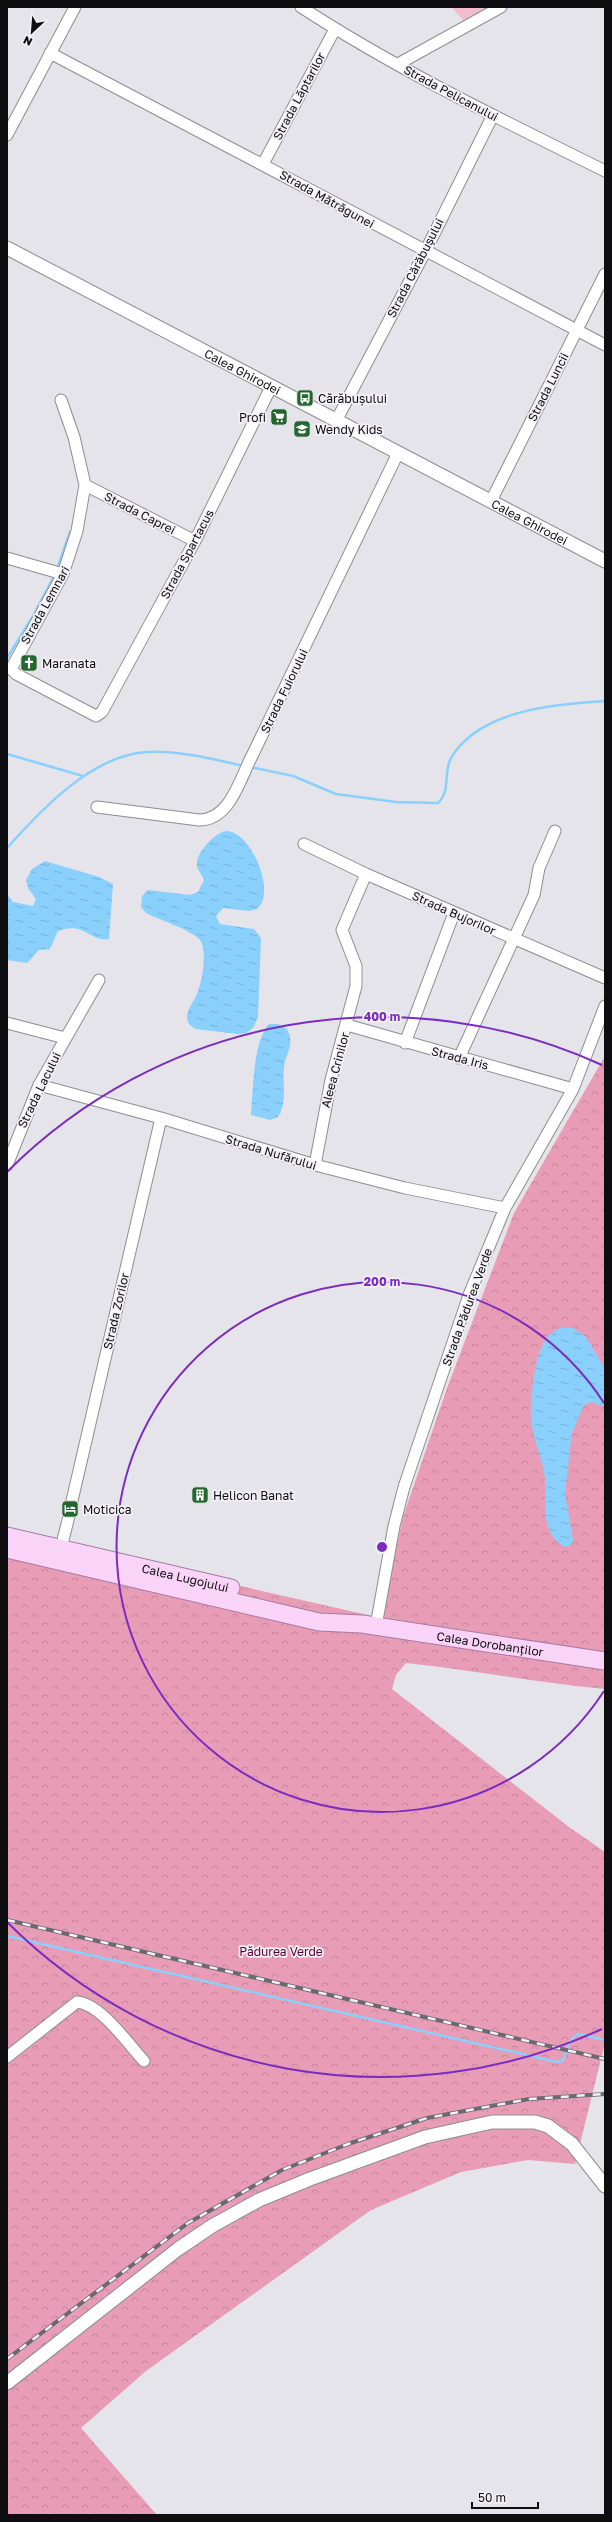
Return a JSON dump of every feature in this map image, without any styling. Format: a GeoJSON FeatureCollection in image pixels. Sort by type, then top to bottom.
{"type":"FeatureCollection","features":[{"type":"Feature","properties":{"kind":"main road","name":"Calea Lugojului"},"geometry":{"type":"LineString","coordinates":[[7,1536],[321,1610],[369,1625]]}},
{"type":"Feature","properties":{"kind":"main road","name":"Calea Lugojului"},"geometry":{"type":"LineString","coordinates":[[7,1549],[319,1622],[369,1625]]}},
{"type":"Feature","properties":{"kind":"main road","name":"Calea Dorobanților"},"geometry":{"type":"LineString","coordinates":[[369,1625],[605,1661]]}},
{"type":"Feature","properties":{"kind":"street"},"geometry":{"type":"LineString","coordinates":[[7,135],[75,7]]}},
{"type":"Feature","properties":{"kind":"street","name":"Strada Pelicanului"},"geometry":{"type":"LineString","coordinates":[[301,7],[335,29],[398,64],[493,115],[605,171]]}},
{"type":"Feature","properties":{"kind":"street"},"geometry":{"type":"LineString","coordinates":[[398,64],[501,7]]}},
{"type":"Feature","properties":{"kind":"street","name":"Strada Lăptarilor"},"geometry":{"type":"LineString","coordinates":[[263,164],[335,29]]}},
{"type":"Feature","properties":{"kind":"street","name":"Strada Mătrăgunei"},"geometry":{"type":"LineString","coordinates":[[50,53],[263,164],[425,252],[605,345]]}},
{"type":"Feature","properties":{"kind":"street","name":"Strada Cărăbușului"},"geometry":{"type":"LineString","coordinates":[[336,420],[425,252],[493,115]]}},
{"type":"Feature","properties":{"kind":"street","name":"Calea Ghirodei"},"geometry":{"type":"LineString","coordinates":[[7,248],[605,561]]}},
{"type":"Feature","properties":{"kind":"street","name":"Strada Luncii"},"geometry":{"type":"LineString","coordinates":[[491,501],[605,274]]}},
{"type":"Feature","properties":{"kind":"street","name":"Strada Spartacus"},"geometry":{"type":"LineString","coordinates":[[11,668],[16,674],[96,716],[102,712],[195,541],[271,386]]}},
{"type":"Feature","properties":{"kind":"street","name":"Strada Lemnari"},"geometry":{"type":"LineString","coordinates":[[11,668],[63,574],[77,531],[85,485],[74,437],[61,400]]}},
{"type":"Feature","properties":{"kind":"street","name":"Strada Fuiorului"},"geometry":{"type":"LineString","coordinates":[[97,807],[207,820],[216,816],[226,806],[242,778],[398,453]]}},
{"type":"Feature","properties":{"kind":"street","name":"Strada Caprei"},"geometry":{"type":"LineString","coordinates":[[85,485],[195,541]]}},
{"type":"Feature","properties":{"kind":"street"},"geometry":{"type":"LineString","coordinates":[[7,558],[63,574]]}},
{"type":"Feature","properties":{"kind":"street"},"geometry":{"type":"LineString","coordinates":[[459,1058],[534,895],[539,868],[555,831]]}},
{"type":"Feature","properties":{"kind":"street","name":"Strada Bujorilor"},"geometry":{"type":"LineString","coordinates":[[304,844],[366,874],[605,978]]}},
{"type":"Feature","properties":{"kind":"street","name":"Aleea Crinilor"},"geometry":{"type":"LineString","coordinates":[[315,1165],[331,1080],[347,1025],[356,986],[357,970],[342,930],[366,874]]}},
{"type":"Feature","properties":{"kind":"street"},"geometry":{"type":"LineString","coordinates":[[405,1043],[454,913]]}},
{"type":"Feature","properties":{"kind":"street","name":"Strada Lacului"},"geometry":{"type":"LineString","coordinates":[[7,1165],[11,1142],[39,1085],[99,980]]}},
{"type":"Feature","properties":{"kind":"street","name":"Strada Pădurea Verde"},"geometry":{"type":"LineString","coordinates":[[369,1625],[408,1474],[469,1295],[505,1208],[573,1089],[605,1006]]}},
{"type":"Feature","properties":{"kind":"street","name":"Strada Lacului"},"geometry":{"type":"LineString","coordinates":[[7,1023],[65,1038]]}},
{"type":"Feature","properties":{"kind":"street","name":"Strada Iris"},"geometry":{"type":"LineString","coordinates":[[347,1025],[405,1043],[573,1089]]}},
{"type":"Feature","properties":{"kind":"street","name":"Strada Nufărului"},"geometry":{"type":"LineString","coordinates":[[39,1085],[161,1118],[315,1165],[405,1188],[505,1208]]}},
{"type":"Feature","properties":{"kind":"street","name":"Strada Zorilor"},"geometry":{"type":"LineString","coordinates":[[61,1548],[161,1118]]}},
{"type":"Feature","properties":{"kind":"street"},"geometry":{"type":"LineString","coordinates":[[7,2057],[77,2002],[85,2003],[96,2009],[144,2061]]}},
{"type":"Feature","properties":{"kind":"street"},"geometry":{"type":"LineString","coordinates":[[7,2383],[178,2249],[212,2226],[259,2200],[302,2182],[425,2137],[492,2122],[535,2122],[548,2126],[572,2144],[605,2186]]}},
{"type":"Feature","properties":{"kind":"green space","name":"Pădurea Verde"},"geometry":{"type":"Polygon","coordinates":[[[605,1056],[605,1689],[406,1663],[396,1675],[392,1689],[569,1827],[605,1852],[605,2043],[575,2164],[528,2160],[461,2172],[371,2210],[146,2371],[81,2428],[157,2515],[7,2515],[7,1533],[381,1618],[403,1517],[447,1388],[514,1213],[605,1056]]]}},
{"type":"Feature","properties":{"kind":"shaded area"},"geometry":{"type":"Polygon","coordinates":[[[455,7],[492,7],[465,22],[453,9],[455,7]]]}},
{"type":"Feature","properties":{"kind":"water"},"geometry":{"type":"Polygon","coordinates":[[[227,831],[236,834],[245,841],[252,852],[263,877],[264,890],[262,901],[257,909],[249,911],[223,908],[216,916],[220,924],[254,929],[261,938],[258,1017],[253,1028],[246,1033],[238,1034],[195,1029],[189,1024],[187,1020],[188,1012],[197,994],[204,965],[201,942],[198,938],[180,927],[146,913],[141,907],[142,896],[148,890],[190,895],[198,892],[204,880],[197,865],[200,853],[213,838],[218,834],[227,831]]]}},
{"type":"Feature","properties":{"kind":"water"},"geometry":{"type":"Polygon","coordinates":[[[45,861],[99,877],[113,884],[109,939],[96,938],[75,928],[67,929],[58,931],[50,949],[39,950],[27,963],[7,960],[7,894],[13,902],[33,906],[36,899],[28,888],[26,880],[32,869],[45,861]]]}},
{"type":"Feature","properties":{"kind":"water"},"geometry":{"type":"Polygon","coordinates":[[[269,1024],[278,1024],[287,1029],[290,1040],[284,1068],[283,1105],[278,1117],[270,1120],[251,1115],[253,1080],[257,1054],[264,1032],[269,1024]]]}},
{"type":"Feature","properties":{"kind":"water"},"geometry":{"type":"Polygon","coordinates":[[[561,1327],[573,1328],[586,1337],[605,1369],[605,1407],[591,1402],[584,1405],[572,1433],[565,1493],[573,1540],[571,1545],[565,1547],[556,1540],[550,1532],[547,1523],[544,1472],[534,1437],[531,1416],[532,1392],[539,1354],[548,1336],[561,1327]]]}},
{"type":"Feature","properties":{"kind":"waterway"},"geometry":{"type":"LineString","coordinates":[[58,566],[70,532]]}},
{"type":"Feature","properties":{"kind":"waterway"},"geometry":{"type":"LineString","coordinates":[[7,658],[33,616],[54,576]]}},
{"type":"Feature","properties":{"kind":"waterway"},"geometry":{"type":"LineString","coordinates":[[250,767],[293,776],[336,794],[396,802],[438,803],[442,798],[446,787],[447,770],[451,758],[464,742],[480,729],[499,720],[542,708],[564,704],[605,701]]}},
{"type":"Feature","properties":{"kind":"waterway"},"geometry":{"type":"LineString","coordinates":[[7,848],[35,817],[69,787],[87,774],[107,763],[127,755],[147,752],[171,752],[243,766]]}},
{"type":"Feature","properties":{"kind":"waterway"},"geometry":{"type":"LineString","coordinates":[[7,754],[83,776]]}},
{"type":"Feature","properties":{"kind":"waterway"},"geometry":{"type":"LineString","coordinates":[[7,1936],[557,2062],[562,2061],[571,2040],[578,2034],[605,2040]]}},
{"type":"Feature","properties":{"kind":"railway"},"geometry":{"type":"LineString","coordinates":[[7,1920],[605,2059]]}},
{"type":"Feature","properties":{"kind":"railway"},"geometry":{"type":"LineString","coordinates":[[7,2359],[188,2223],[282,2170],[348,2144],[427,2118],[529,2099],[605,2094]]}},
{"type":"Feature","properties":{"kind":"place","name":"Cărăbușului"},"geometry":{"type":"Point","coordinates":[305,398]}},
{"type":"Feature","properties":{"kind":"place","name":"Profi"},"geometry":{"type":"Point","coordinates":[279,417]}},
{"type":"Feature","properties":{"kind":"place","name":"Wendy Kids"},"geometry":{"type":"Point","coordinates":[302,429]}},
{"type":"Feature","properties":{"kind":"place","name":"Maranata"},"geometry":{"type":"Point","coordinates":[29,663]}},
{"type":"Feature","properties":{"kind":"place","name":"Helicon Banat"},"geometry":{"type":"Point","coordinates":[200,1495]}},
{"type":"Feature","properties":{"kind":"place","name":"Moticica"},"geometry":{"type":"Point","coordinates":[70,1509]}}]}
